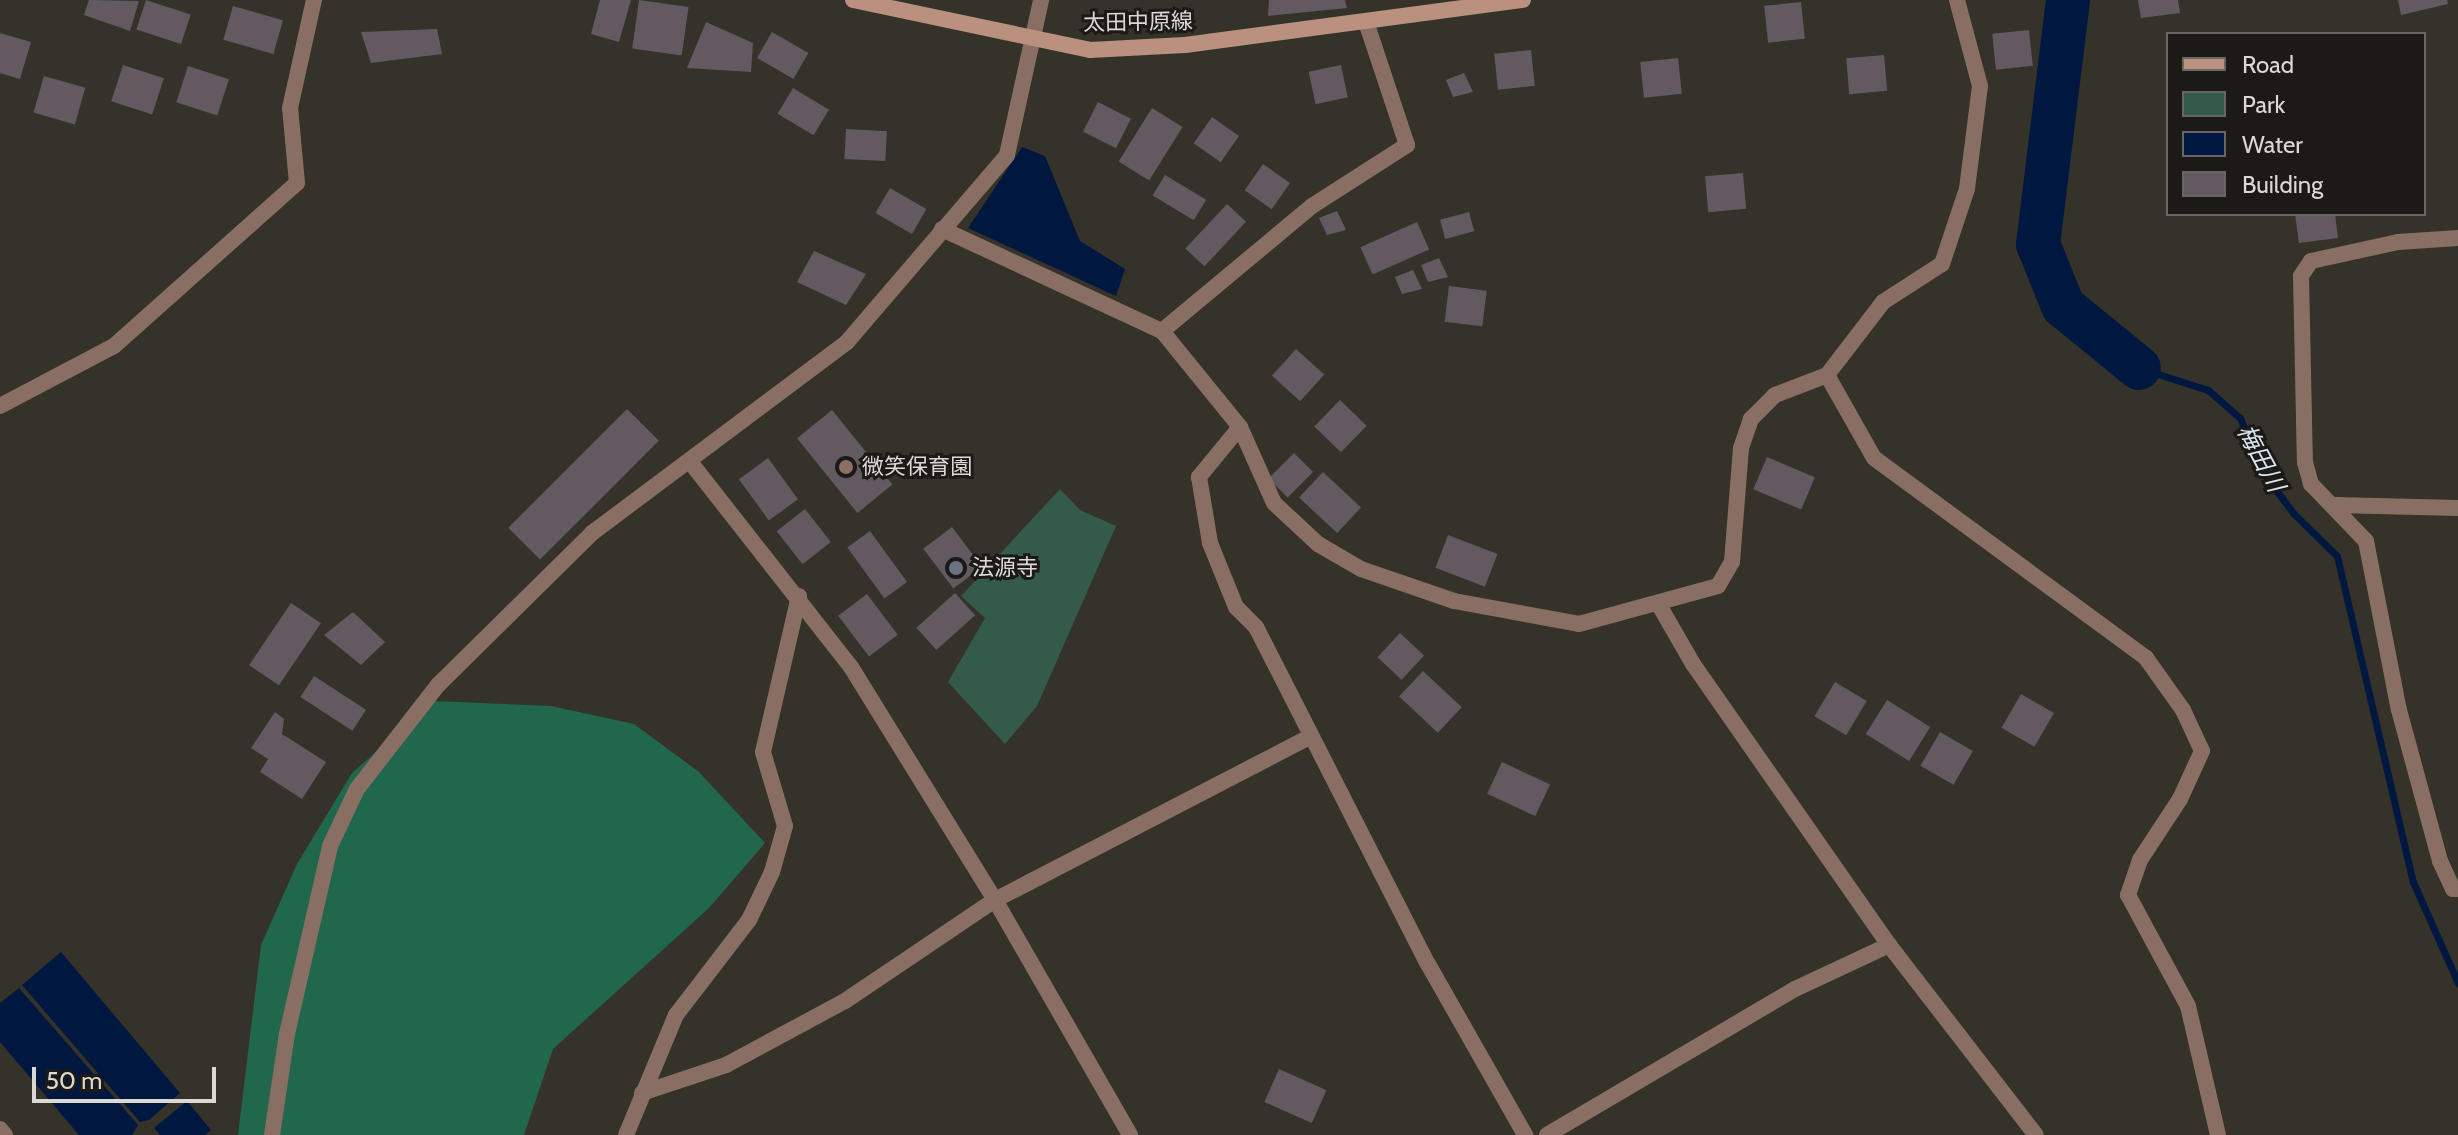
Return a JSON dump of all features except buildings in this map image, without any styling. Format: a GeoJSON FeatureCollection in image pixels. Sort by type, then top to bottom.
{"type":"FeatureCollection","features":[{"type":"Feature","properties":{"kind":"main road","name":"太田中原線"},"geometry":{"type":"LineString","coordinates":[[853,0],[1090,50],[1185,45],[1523,0]]}},
{"type":"Feature","properties":{"kind":"street"},"geometry":{"type":"LineString","coordinates":[[0,406],[114,346],[297,183],[290,108],[314,0]]}},
{"type":"Feature","properties":{"kind":"street"},"geometry":{"type":"LineString","coordinates":[[272,1135],[287,1034],[330,846],[357,789],[438,685],[592,533],[691,463],[847,342],[1007,155],[1036,37],[1041,0]]}},
{"type":"Feature","properties":{"kind":"street"},"geometry":{"type":"LineString","coordinates":[[942,229],[1162,331],[1240,427],[1274,503],[1318,544],[1361,569],[1454,601],[1579,624],[1659,605],[1718,586],[1732,562],[1741,448],[1751,419],[1775,395],[1827,375],[1883,302],[1942,264],[1967,189],[1980,86],[1957,0]]}},
{"type":"Feature","properties":{"kind":"street"},"geometry":{"type":"LineString","coordinates":[[1162,331],[1312,206],[1407,145],[1366,22]]}},
{"type":"Feature","properties":{"kind":"street"},"geometry":{"type":"LineString","coordinates":[[2458,238],[2398,242],[2311,261],[2301,276],[2305,462],[2311,484],[2336,505],[2366,541],[2399,710],[2440,861],[2453,889],[2458,889]]}},
{"type":"Feature","properties":{"kind":"street"},"geometry":{"type":"LineString","coordinates":[[1827,375],[1874,458],[2146,658],[2183,710],[2202,751],[2180,799],[2140,860],[2128,895],[2188,1006],[2218,1135]]}},
{"type":"Feature","properties":{"kind":"street"},"geometry":{"type":"LineString","coordinates":[[1240,427],[1199,477],[1210,543],[1236,607],[1256,627],[1428,964],[1525,1135]]}},
{"type":"Feature","properties":{"kind":"street"},"geometry":{"type":"LineString","coordinates":[[691,463],[799,596],[851,667],[995,900],[1130,1135]]}},
{"type":"Feature","properties":{"kind":"street"},"geometry":{"type":"LineString","coordinates":[[2336,505],[2458,508]]}},
{"type":"Feature","properties":{"kind":"street"},"geometry":{"type":"LineString","coordinates":[[626,1135],[676,1015],[749,920],[772,872],[785,826],[763,752],[799,596]]}},
{"type":"Feature","properties":{"kind":"street"},"geometry":{"type":"LineString","coordinates":[[1659,605],[1693,664],[1889,945],[2036,1135]]}},
{"type":"Feature","properties":{"kind":"street"},"geometry":{"type":"LineString","coordinates":[[642,1093],[726,1065],[845,1001],[995,900],[1310,737]]}},
{"type":"Feature","properties":{"kind":"street"},"geometry":{"type":"LineString","coordinates":[[1547,1135],[1795,989],[1889,945]]}},
{"type":"Feature","properties":{"kind":"street"},"geometry":{"type":"LineString","coordinates":[[0,1129],[5,1135]]}},
{"type":"Feature","properties":{"kind":"green space"},"geometry":{"type":"Polygon","coordinates":[[[1060,489],[1080,510],[1116,526],[1037,706],[1005,744],[948,682],[985,618],[961,596],[1060,489]]]}},
{"type":"Feature","properties":{"kind":"green space"},"geometry":{"type":"Polygon","coordinates":[[[434,701],[551,706],[634,724],[699,772],[765,843],[709,908],[553,1049],[524,1135],[238,1135],[261,945],[297,864],[352,773],[434,701]]]}},
{"type":"Feature","properties":{"kind":"water"},"geometry":{"type":"Polygon","coordinates":[[[1022,147],[1045,156],[1080,241],[1125,269],[1116,296],[968,228],[1022,147]]]}},
{"type":"Feature","properties":{"kind":"water"},"geometry":{"type":"Polygon","coordinates":[[[61,952],[180,1093],[149,1120],[140,1122],[22,985],[61,952]]]}},
{"type":"Feature","properties":{"kind":"water"},"geometry":{"type":"Polygon","coordinates":[[[19,988],[138,1125],[132,1135],[79,1135],[0,1042],[0,1003],[19,988]]]}},
{"type":"Feature","properties":{"kind":"water"},"geometry":{"type":"Polygon","coordinates":[[[187,1101],[211,1130],[205,1135],[160,1135],[154,1128],[187,1101]]]}},
{"type":"Feature","properties":{"kind":"waterway","name":"梅田川"},"geometry":{"type":"LineString","coordinates":[[2068,0],[2038,244],[2063,306],[2139,368]]}},
{"type":"Feature","properties":{"kind":"waterway","name":"梅田川"},"geometry":{"type":"LineString","coordinates":[[2139,368],[2208,390],[2240,418],[2263,473],[2294,514],[2337,556],[2413,882],[2458,983]]}},
{"type":"Feature","properties":{"kind":"place","name":"微笑保育園"},"geometry":{"type":"Point","coordinates":[846,467]}},
{"type":"Feature","properties":{"kind":"place","name":"法源寺"},"geometry":{"type":"Point","coordinates":[956,568]}}]}
